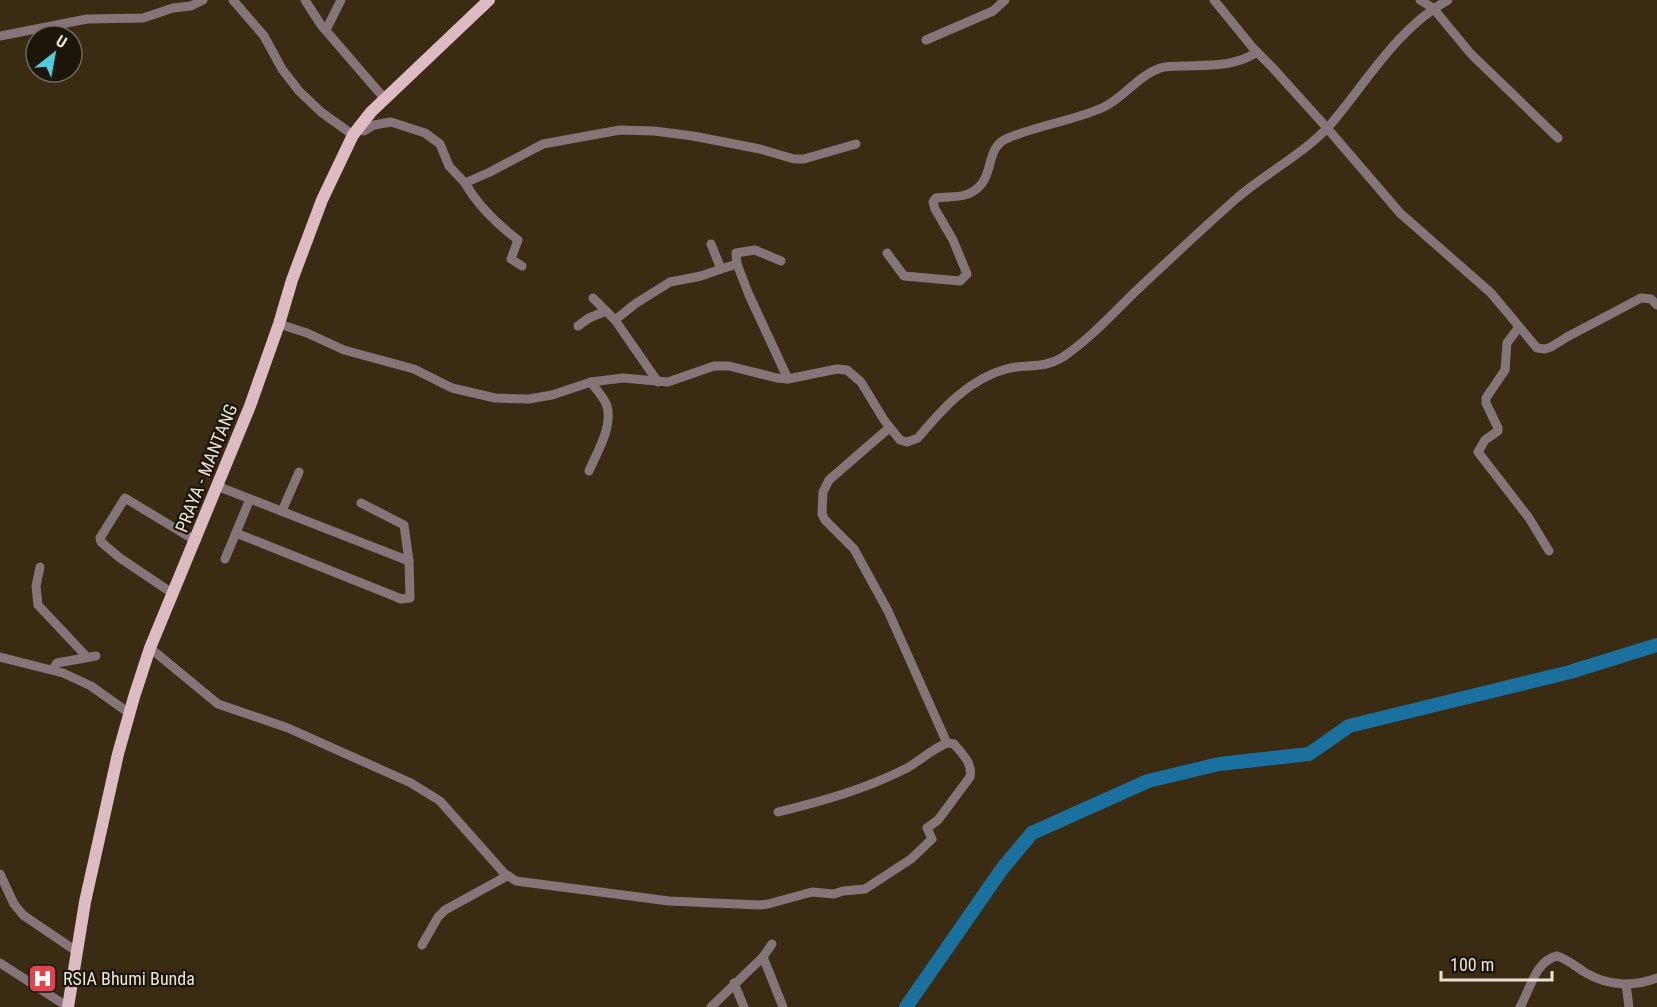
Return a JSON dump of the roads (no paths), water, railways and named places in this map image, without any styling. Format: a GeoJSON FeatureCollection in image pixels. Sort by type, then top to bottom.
{"type":"FeatureCollection","features":[{"type":"Feature","properties":{"kind":"main road","name":"PRAYA - MANTANG"},"geometry":{"type":"LineString","coordinates":[[68,1007],[85,902],[129,713],[150,648],[250,406],[292,280],[322,200],[355,132],[384,98],[489,0]]}},
{"type":"Feature","properties":{"kind":"street"},"geometry":{"type":"LineString","coordinates":[[0,36],[87,19],[143,18],[172,8],[191,6],[203,0]]}},
{"type":"Feature","properties":{"kind":"street"},"geometry":{"type":"LineString","coordinates":[[233,0],[264,36],[282,69],[298,91],[321,112],[355,132],[391,122],[425,133],[440,144],[449,166],[489,215],[518,240],[511,259],[522,266]]}},
{"type":"Feature","properties":{"kind":"street"},"geometry":{"type":"LineString","coordinates":[[305,0],[326,30],[384,98]]}},
{"type":"Feature","properties":{"kind":"street"},"geometry":{"type":"LineString","coordinates":[[326,30],[341,0]]}},
{"type":"Feature","properties":{"kind":"street"},"geometry":{"type":"LineString","coordinates":[[926,40],[993,11],[1005,0]]}},
{"type":"Feature","properties":{"kind":"street"},"geometry":{"type":"LineString","coordinates":[[1214,0],[1257,52],[1327,128],[1400,213],[1491,293],[1537,348],[1545,350],[1641,298],[1651,299],[1657,305]]}},
{"type":"Feature","properties":{"kind":"street"},"geometry":{"type":"LineString","coordinates":[[1420,0],[1433,8],[1471,54],[1558,138]]}},
{"type":"Feature","properties":{"kind":"street"},"geometry":{"type":"LineString","coordinates":[[279,324],[307,333],[344,350],[414,369],[452,388],[495,398],[529,399],[552,395],[591,382],[623,378],[658,382],[674,381],[702,369],[720,365],[767,377],[788,379],[837,369],[847,370],[861,382],[889,428],[900,440],[912,441],[918,438],[952,400],[981,380],[1005,369],[1047,364],[1062,357],[1104,324],[1239,196],[1327,128],[1373,69],[1433,8],[1448,0]]}},
{"type":"Feature","properties":{"kind":"street"},"geometry":{"type":"LineString","coordinates":[[887,253],[904,276],[960,280],[967,273],[933,202],[936,198],[966,195],[981,184],[988,176],[993,153],[998,144],[1007,138],[1106,106],[1159,68],[1238,63],[1257,52]]}},
{"type":"Feature","properties":{"kind":"street"},"geometry":{"type":"LineString","coordinates":[[465,183],[543,144],[620,130],[693,136],[760,149],[794,159],[856,144]]}},
{"type":"Feature","properties":{"kind":"street"},"geometry":{"type":"LineString","coordinates":[[711,244],[721,269]]}},
{"type":"Feature","properties":{"kind":"street"},"geometry":{"type":"LineString","coordinates":[[781,261],[752,249],[736,253],[736,264],[788,379]]}},
{"type":"Feature","properties":{"kind":"street"},"geometry":{"type":"LineString","coordinates":[[615,320],[667,283],[736,264]]}},
{"type":"Feature","properties":{"kind":"street"},"geometry":{"type":"LineString","coordinates":[[593,298],[615,320],[658,382]]}},
{"type":"Feature","properties":{"kind":"street"},"geometry":{"type":"LineString","coordinates":[[578,326],[589,318],[606,311]]}},
{"type":"Feature","properties":{"kind":"street"},"geometry":{"type":"LineString","coordinates":[[1519,327],[1508,343],[1505,370],[1486,398],[1498,431],[1485,440],[1478,452],[1529,518],[1549,551]]}},
{"type":"Feature","properties":{"kind":"street"},"geometry":{"type":"LineString","coordinates":[[588,471],[607,425],[608,414],[604,402],[591,382]]}},
{"type":"Feature","properties":{"kind":"street"},"geometry":{"type":"LineString","coordinates":[[889,428],[829,480],[824,492],[822,513],[825,520],[854,549],[888,611],[947,743]]}},
{"type":"Feature","properties":{"kind":"street"},"geometry":{"type":"LineString","coordinates":[[282,511],[299,472]]}},
{"type":"Feature","properties":{"kind":"street"},"geometry":{"type":"LineString","coordinates":[[217,486],[409,561]]}},
{"type":"Feature","properties":{"kind":"street"},"geometry":{"type":"LineString","coordinates":[[172,593],[120,558],[101,542],[100,538],[125,498],[196,541]]}},
{"type":"Feature","properties":{"kind":"street"},"geometry":{"type":"LineString","coordinates":[[225,559],[250,499]]}},
{"type":"Feature","properties":{"kind":"street"},"geometry":{"type":"LineString","coordinates":[[236,533],[401,599],[410,598],[409,561],[404,525],[361,503]]}},
{"type":"Feature","properties":{"kind":"street"},"geometry":{"type":"LineString","coordinates":[[40,567],[36,586],[38,605],[86,656]]}},
{"type":"Feature","properties":{"kind":"street"},"geometry":{"type":"LineString","coordinates":[[150,648],[218,704],[288,728],[375,766],[429,794],[445,807],[507,876],[523,883],[566,886],[669,901],[760,905],[812,892],[834,894],[865,889],[910,860],[932,839],[927,828],[938,820],[970,777],[970,765],[954,744],[947,743],[935,748],[921,760],[878,781],[832,799],[778,812]]}},
{"type":"Feature","properties":{"kind":"street"},"geometry":{"type":"LineString","coordinates":[[53,669],[57,663],[96,656]]}},
{"type":"Feature","properties":{"kind":"street"},"geometry":{"type":"LineString","coordinates":[[0,657],[53,669],[91,686],[129,713]]}},
{"type":"Feature","properties":{"kind":"street"},"geometry":{"type":"LineString","coordinates":[[0,874],[14,904],[22,915],[76,951]]}},
{"type":"Feature","properties":{"kind":"street"},"geometry":{"type":"LineString","coordinates":[[422,945],[438,917],[445,910],[507,876]]}},
{"type":"Feature","properties":{"kind":"street"},"geometry":{"type":"LineString","coordinates":[[711,1007],[763,957],[772,944]]}},
{"type":"Feature","properties":{"kind":"street"},"geometry":{"type":"LineString","coordinates":[[1520,1007],[1544,962],[1557,956],[1566,958],[1587,974],[1601,981],[1638,984],[1657,978]]}},
{"type":"Feature","properties":{"kind":"street"},"geometry":{"type":"LineString","coordinates":[[763,957],[783,1007]]}},
{"type":"Feature","properties":{"kind":"street"},"geometry":{"type":"LineString","coordinates":[[0,963],[68,1007]]}},
{"type":"Feature","properties":{"kind":"street"},"geometry":{"type":"LineString","coordinates":[[734,983],[744,1007]]}},
{"type":"Feature","properties":{"kind":"street"},"geometry":{"type":"LineString","coordinates":[[1626,984],[1629,1007]]}},
{"type":"Feature","properties":{"kind":"waterway"},"geometry":{"type":"LineString","coordinates":[[906,1007],[1002,869],[1032,833],[1148,781],[1219,764],[1309,754],[1349,726],[1570,672],[1657,645]]}},
{"type":"Feature","properties":{"kind":"place","name":"RSIA Bhumi Bunda"},"geometry":{"type":"Point","coordinates":[42,978]}}]}
